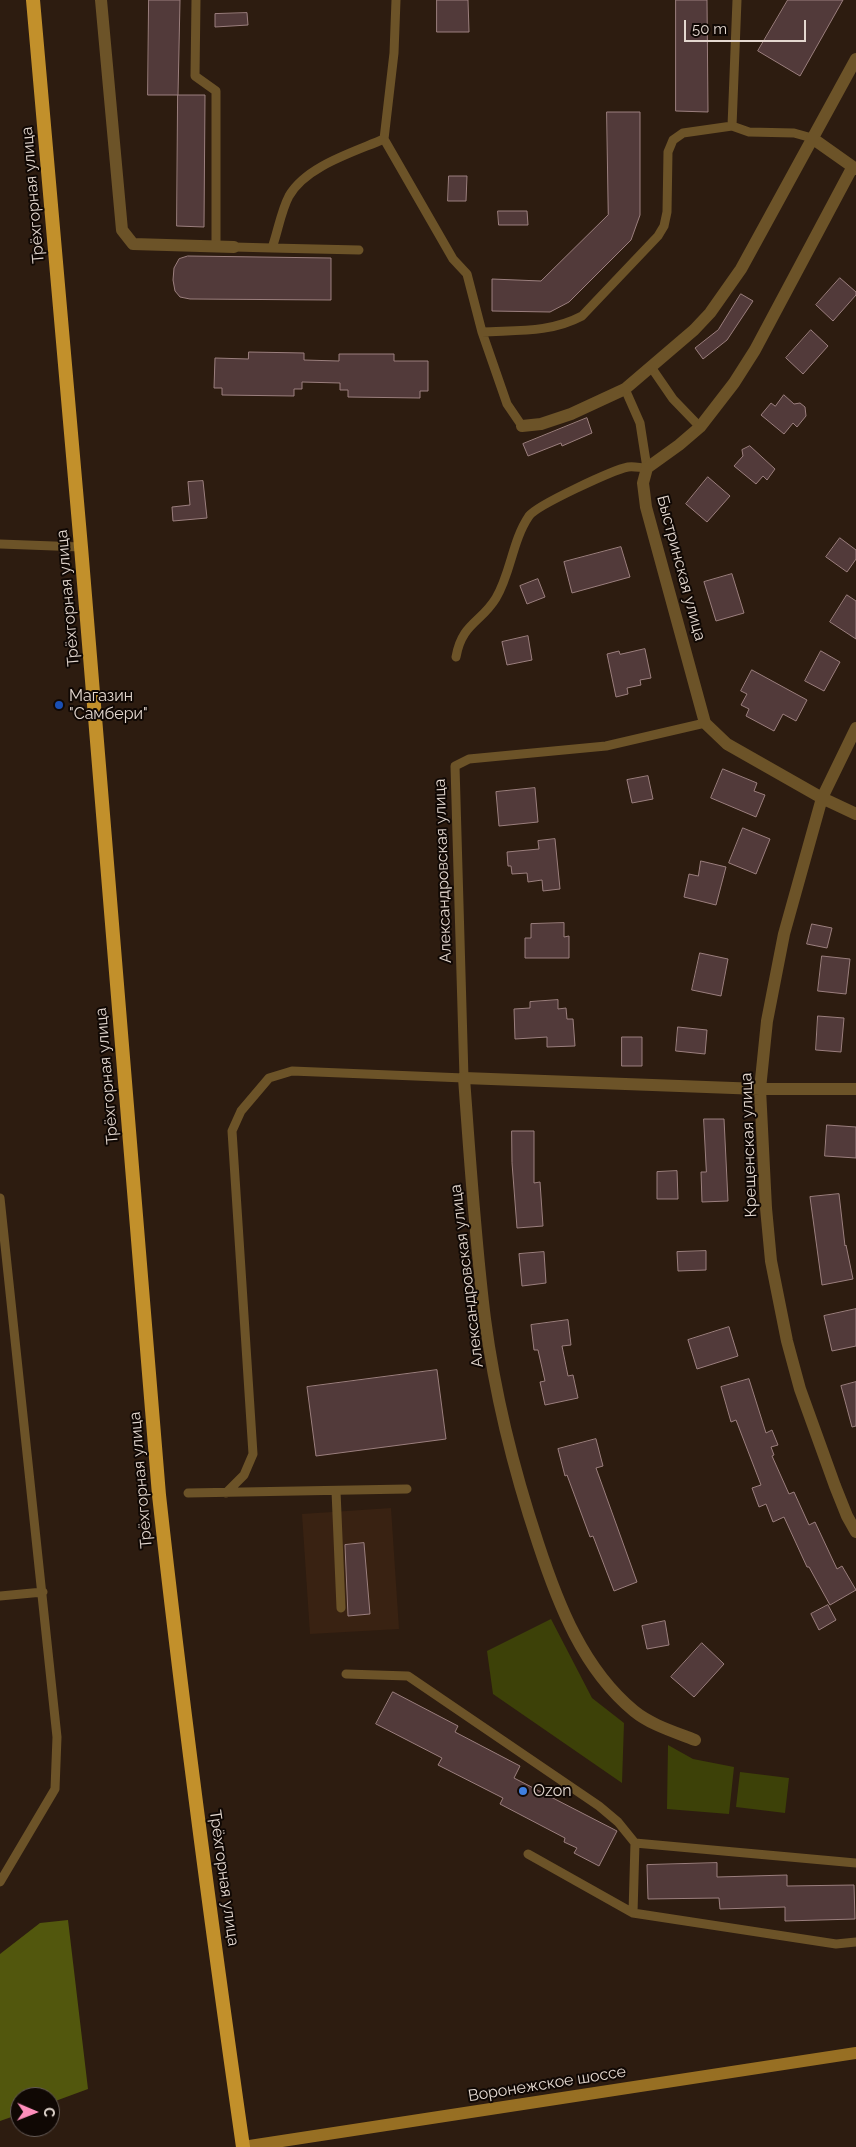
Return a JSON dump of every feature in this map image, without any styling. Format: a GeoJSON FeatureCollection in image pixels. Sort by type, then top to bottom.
{"type":"FeatureCollection","features":[{"type":"Feature","properties":{"kind":"highway","name":"Трёхгорная улица"},"geometry":{"type":"LineString","coordinates":[[33,0],[81,547],[160,1495],[176,1651],[242,2147]]}},
{"type":"Feature","properties":{"kind":"main road","name":"Воронежское шоссе"},"geometry":{"type":"LineString","coordinates":[[242,2147],[856,2053]]}},
{"type":"Feature","properties":{"kind":"street"},"geometry":{"type":"LineString","coordinates":[[101,0],[122,230],[133,244],[234,247]]}},
{"type":"Feature","properties":{"kind":"street"},"geometry":{"type":"LineString","coordinates":[[522,426],[541,424],[571,414],[625,389],[694,330],[724,295],[741,269],[856,59]]}},
{"type":"Feature","properties":{"kind":"street"},"geometry":{"type":"LineString","coordinates":[[647,468],[679,445],[700,426],[734,383],[755,350],[855,166],[812,138]]}},
{"type":"Feature","properties":{"kind":"street","name":"Быстринская улица"},"geometry":{"type":"LineString","coordinates":[[647,468],[643,483],[646,507],[705,722],[726,744],[822,798],[856,814]]}},
{"type":"Feature","properties":{"kind":"street","name":"Крещенская улица"},"geometry":{"type":"LineString","coordinates":[[856,728],[822,798],[784,934],[767,1021],[760,1089],[766,1208],[771,1261],[787,1341],[800,1389],[835,1486],[846,1516],[856,1532]]}},
{"type":"Feature","properties":{"kind":"street"},"geometry":{"type":"LineString","coordinates":[[464,1078],[760,1089],[856,1090]]}},
{"type":"Feature","properties":{"kind":"street","name":"Александровская улица"},"geometry":{"type":"LineString","coordinates":[[464,1078],[475,1224],[486,1321],[502,1407],[523,1497],[549,1576],[560,1605],[584,1651],[611,1689],[642,1718],[695,1740]]}},
{"type":"Feature","properties":{"kind":"lane"},"geometry":{"type":"LineString","coordinates":[[196,0],[195,76],[216,91],[216,246]]}},
{"type":"Feature","properties":{"kind":"lane"},"geometry":{"type":"LineString","coordinates":[[396,0],[394,53],[384,139],[453,259],[467,274],[482,332],[507,404],[522,426]]}},
{"type":"Feature","properties":{"kind":"lane"},"geometry":{"type":"LineString","coordinates":[[732,126],[737,0]]}},
{"type":"Feature","properties":{"kind":"lane"},"geometry":{"type":"LineString","coordinates":[[482,332],[552,328],[567,324],[582,316],[658,236],[664,226],[667,212],[668,152],[672,140],[683,133],[732,126],[749,132],[794,133],[812,138]]}},
{"type":"Feature","properties":{"kind":"lane"},"geometry":{"type":"LineString","coordinates":[[272,248],[288,197],[297,185],[319,168],[384,139]]}},
{"type":"Feature","properties":{"kind":"lane"},"geometry":{"type":"LineString","coordinates":[[234,247],[359,250]]}},
{"type":"Feature","properties":{"kind":"lane"},"geometry":{"type":"LineString","coordinates":[[652,367],[674,399],[700,426]]}},
{"type":"Feature","properties":{"kind":"lane"},"geometry":{"type":"LineString","coordinates":[[456,657],[460,639],[469,626],[494,601],[503,587],[522,530],[530,515],[542,505],[608,475],[628,467],[647,468],[640,423],[625,389]]}},
{"type":"Feature","properties":{"kind":"lane"},"geometry":{"type":"LineString","coordinates":[[1,542],[81,547]]}},
{"type":"Feature","properties":{"kind":"lane","name":"Александровская улица"},"geometry":{"type":"LineString","coordinates":[[464,1078],[456,766],[469,759],[606,746],[705,722]]}},
{"type":"Feature","properties":{"kind":"lane"},"geometry":{"type":"LineString","coordinates":[[226,1493],[244,1475],[253,1454],[232,1131],[241,1110],[269,1078],[292,1071],[464,1078]]}},
{"type":"Feature","properties":{"kind":"lane"},"geometry":{"type":"LineString","coordinates":[[0,1198],[57,1737],[55,1789],[0,1882]]}},
{"type":"Feature","properties":{"kind":"lane"},"geometry":{"type":"LineString","coordinates":[[188,1493],[407,1489]]}},
{"type":"Feature","properties":{"kind":"lane"},"geometry":{"type":"LineString","coordinates":[[336,1491],[341,1608]]}},
{"type":"Feature","properties":{"kind":"lane"},"geometry":{"type":"LineString","coordinates":[[0,1596],[43,1592]]}},
{"type":"Feature","properties":{"kind":"lane"},"geometry":{"type":"LineString","coordinates":[[346,1674],[408,1676],[599,1806],[618,1822],[636,1843],[633,1913]]}},
{"type":"Feature","properties":{"kind":"lane"},"geometry":{"type":"LineString","coordinates":[[636,1843],[856,1863]]}},
{"type":"Feature","properties":{"kind":"lane"},"geometry":{"type":"LineString","coordinates":[[528,1854],[633,1913],[836,1944],[856,1942]]}},
{"type":"Feature","properties":{"kind":"shaded area"},"geometry":{"type":"Polygon","coordinates":[[[391,1508],[399,1629],[310,1634],[302,1514],[391,1508]]]}},
{"type":"Feature","properties":{"kind":"green space"},"geometry":{"type":"Polygon","coordinates":[[[551,1619],[592,1698],[624,1723],[622,1783],[493,1694],[487,1651],[551,1619]]]}},
{"type":"Feature","properties":{"kind":"green space"},"geometry":{"type":"Polygon","coordinates":[[[668,1745],[693,1759],[734,1767],[729,1814],[667,1809],[668,1745]]]}},
{"type":"Feature","properties":{"kind":"green space"},"geometry":{"type":"Polygon","coordinates":[[[740,1772],[789,1778],[785,1813],[736,1807],[740,1772]]]}},
{"type":"Feature","properties":{"kind":"green space"},"geometry":{"type":"Polygon","coordinates":[[[68,1920],[88,2089],[60,2099],[60,2087],[10,2087],[10,2118],[0,2121],[0,1954],[40,1923],[68,1920]]]}},
{"type":"Feature","properties":{"kind":"building"},"geometry":{"type":"Polygon","coordinates":[[[149,0],[180,0],[178,95],[148,95],[149,0]]]}},
{"type":"Feature","properties":{"kind":"building"},"geometry":{"type":"Polygon","coordinates":[[[437,0],[468,0],[469,32],[437,32],[437,0]]]}},
{"type":"Feature","properties":{"kind":"building"},"geometry":{"type":"Polygon","coordinates":[[[676,0],[707,0],[708,112],[676,111],[676,0]]]}},
{"type":"Feature","properties":{"kind":"building"},"geometry":{"type":"Polygon","coordinates":[[[788,0],[843,0],[800,76],[758,51],[788,0]]]}},
{"type":"Feature","properties":{"kind":"building"},"geometry":{"type":"Polygon","coordinates":[[[247,13],[248,25],[215,27],[215,14],[247,13]]]}},
{"type":"Feature","properties":{"kind":"building"},"geometry":{"type":"Polygon","coordinates":[[[178,95],[205,95],[204,227],[177,226],[178,95]]]}},
{"type":"Feature","properties":{"kind":"building"},"geometry":{"type":"Polygon","coordinates":[[[607,112],[640,112],[640,215],[631,240],[569,302],[550,312],[492,311],[492,279],[541,281],[608,215],[607,112]]]}},
{"type":"Feature","properties":{"kind":"building"},"geometry":{"type":"Polygon","coordinates":[[[449,176],[467,176],[466,201],[448,201],[449,176]]]}},
{"type":"Feature","properties":{"kind":"building"},"geometry":{"type":"Polygon","coordinates":[[[498,211],[527,211],[528,225],[499,225],[498,211]]]}},
{"type":"Feature","properties":{"kind":"building"},"geometry":{"type":"Polygon","coordinates":[[[188,256],[331,258],[331,300],[190,299],[180,297],[175,291],[173,280],[174,268],[179,259],[188,256]]]}},
{"type":"Feature","properties":{"kind":"building"},"geometry":{"type":"Polygon","coordinates":[[[840,278],[856,292],[856,295],[833,321],[816,305],[840,278]]]}},
{"type":"Feature","properties":{"kind":"building"},"geometry":{"type":"Polygon","coordinates":[[[741,294],[753,301],[727,340],[703,359],[695,348],[718,330],[741,294]]]}},
{"type":"Feature","properties":{"kind":"building"},"geometry":{"type":"Polygon","coordinates":[[[811,330],[828,346],[803,374],[786,358],[811,330]]]}},
{"type":"Feature","properties":{"kind":"building"},"geometry":{"type":"Polygon","coordinates":[[[249,352],[304,353],[304,360],[339,361],[339,354],[394,354],[394,361],[428,361],[428,391],[420,391],[420,398],[348,397],[348,390],[340,390],[340,383],[302,382],[302,389],[294,389],[294,396],[222,395],[222,388],[214,388],[215,358],[248,359],[249,352]]]}},
{"type":"Feature","properties":{"kind":"building"},"geometry":{"type":"Polygon","coordinates":[[[784,395],[794,404],[800,403],[805,407],[806,416],[797,427],[793,423],[784,434],[761,415],[771,403],[775,406],[784,395]]]}},
{"type":"Feature","properties":{"kind":"building"},"geometry":{"type":"Polygon","coordinates":[[[587,418],[592,433],[562,446],[561,443],[528,456],[523,444],[587,418]]]}},
{"type":"Feature","properties":{"kind":"building"},"geometry":{"type":"Polygon","coordinates":[[[750,446],[775,469],[767,480],[763,476],[756,484],[734,466],[743,456],[742,450],[750,446]]]}},
{"type":"Feature","properties":{"kind":"building"},"geometry":{"type":"Polygon","coordinates":[[[708,477],[730,496],[707,522],[686,504],[708,477]]]}},
{"type":"Feature","properties":{"kind":"building"},"geometry":{"type":"Polygon","coordinates":[[[203,481],[207,518],[173,521],[172,507],[190,505],[188,482],[203,481]]]}},
{"type":"Feature","properties":{"kind":"building"},"geometry":{"type":"Polygon","coordinates":[[[840,538],[856,550],[856,559],[847,572],[826,557],[840,538]]]}},
{"type":"Feature","properties":{"kind":"building"},"geometry":{"type":"Polygon","coordinates":[[[621,547],[630,577],[572,593],[564,562],[621,547]]]}},
{"type":"Feature","properties":{"kind":"building"},"geometry":{"type":"Polygon","coordinates":[[[732,574],[744,613],[716,621],[704,582],[732,574]]]}},
{"type":"Feature","properties":{"kind":"building"},"geometry":{"type":"Polygon","coordinates":[[[538,579],[545,597],[527,604],[520,586],[538,579]]]}},
{"type":"Feature","properties":{"kind":"building"},"geometry":{"type":"Polygon","coordinates":[[[847,595],[856,601],[856,639],[830,622],[847,595]]]}},
{"type":"Feature","properties":{"kind":"building"},"geometry":{"type":"Polygon","coordinates":[[[528,636],[532,660],[507,665],[502,642],[528,636]]]}},
{"type":"Feature","properties":{"kind":"building"},"geometry":{"type":"Polygon","coordinates":[[[645,649],[651,678],[640,680],[641,685],[627,688],[628,694],[616,697],[607,654],[619,651],[620,654],[645,649]]]}},
{"type":"Feature","properties":{"kind":"building"},"geometry":{"type":"Polygon","coordinates":[[[821,651],[840,662],[824,691],[805,681],[821,651]]]}},
{"type":"Feature","properties":{"kind":"building"},"geometry":{"type":"Polygon","coordinates":[[[752,670],[807,700],[796,721],[783,714],[774,731],[746,716],[749,709],[741,705],[747,694],[741,691],[752,670]]]}},
{"type":"Feature","properties":{"kind":"building"},"geometry":{"type":"Polygon","coordinates":[[[723,769],[757,783],[754,791],[765,795],[756,817],[711,798],[723,769]]]}},
{"type":"Feature","properties":{"kind":"building"},"geometry":{"type":"Polygon","coordinates":[[[648,776],[653,799],[632,803],[627,780],[648,776]]]}},
{"type":"Feature","properties":{"kind":"building"},"geometry":{"type":"Polygon","coordinates":[[[535,788],[538,822],[499,826],[496,792],[535,788]]]}},
{"type":"Feature","properties":{"kind":"building"},"geometry":{"type":"Polygon","coordinates":[[[743,828],[770,839],[756,874],[729,863],[743,828]]]}},
{"type":"Feature","properties":{"kind":"building"},"geometry":{"type":"Polygon","coordinates":[[[555,839],[560,889],[543,891],[542,880],[528,882],[527,873],[512,874],[511,866],[508,866],[507,852],[539,849],[538,841],[555,839]]]}},
{"type":"Feature","properties":{"kind":"building"},"geometry":{"type":"Polygon","coordinates":[[[701,861],[726,867],[716,905],[684,897],[689,874],[698,876],[701,861]]]}},
{"type":"Feature","properties":{"kind":"building"},"geometry":{"type":"Polygon","coordinates":[[[564,923],[564,937],[569,936],[569,958],[525,958],[525,938],[531,938],[531,924],[564,923]]]}},
{"type":"Feature","properties":{"kind":"building"},"geometry":{"type":"Polygon","coordinates":[[[812,924],[832,928],[827,948],[807,944],[812,924]]]}},
{"type":"Feature","properties":{"kind":"building"},"geometry":{"type":"Polygon","coordinates":[[[700,953],[728,959],[721,996],[692,990],[700,953]]]}},
{"type":"Feature","properties":{"kind":"building"},"geometry":{"type":"Polygon","coordinates":[[[822,956],[850,959],[846,994],[818,991],[822,956]]]}},
{"type":"Feature","properties":{"kind":"building"},"geometry":{"type":"Polygon","coordinates":[[[558,1000],[558,1009],[566,1008],[567,1019],[573,1019],[575,1046],[547,1047],[547,1037],[515,1039],[514,1009],[530,1008],[530,1002],[558,1000]]]}},
{"type":"Feature","properties":{"kind":"building"},"geometry":{"type":"Polygon","coordinates":[[[818,1016],[844,1018],[841,1052],[816,1050],[818,1016]]]}},
{"type":"Feature","properties":{"kind":"building"},"geometry":{"type":"Polygon","coordinates":[[[678,1027],[707,1030],[705,1054],[676,1051],[678,1027]]]}},
{"type":"Feature","properties":{"kind":"building"},"geometry":{"type":"Polygon","coordinates":[[[622,1037],[642,1037],[642,1066],[622,1066],[622,1037]]]}},
{"type":"Feature","properties":{"kind":"building"},"geometry":{"type":"Polygon","coordinates":[[[704,1119],[724,1119],[728,1201],[702,1202],[701,1172],[706,1172],[704,1119]]]}},
{"type":"Feature","properties":{"kind":"building"},"geometry":{"type":"Polygon","coordinates":[[[827,1125],[856,1127],[856,1158],[825,1156],[827,1125]]]}},
{"type":"Feature","properties":{"kind":"building"},"geometry":{"type":"Polygon","coordinates":[[[512,1131],[534,1131],[534,1183],[540,1182],[543,1226],[517,1228],[512,1163],[512,1131]]]}},
{"type":"Feature","properties":{"kind":"building"},"geometry":{"type":"Polygon","coordinates":[[[677,1171],[678,1199],[657,1199],[657,1172],[677,1171]]]}},
{"type":"Feature","properties":{"kind":"building"},"geometry":{"type":"Polygon","coordinates":[[[839,1194],[845,1246],[853,1279],[822,1285],[810,1197],[839,1194]]]}},
{"type":"Feature","properties":{"kind":"building"},"geometry":{"type":"Polygon","coordinates":[[[706,1251],[706,1270],[678,1271],[677,1252],[706,1251]]]}},
{"type":"Feature","properties":{"kind":"building"},"geometry":{"type":"Polygon","coordinates":[[[544,1252],[546,1283],[522,1286],[519,1254],[544,1252]]]}},
{"type":"Feature","properties":{"kind":"building"},"geometry":{"type":"Polygon","coordinates":[[[856,1309],[856,1346],[832,1351],[824,1316],[856,1309]]]}},
{"type":"Feature","properties":{"kind":"building"},"geometry":{"type":"Polygon","coordinates":[[[568,1320],[571,1345],[562,1346],[568,1376],[573,1375],[578,1398],[545,1405],[540,1382],[545,1381],[538,1350],[534,1350],[531,1325],[568,1320]]]}},
{"type":"Feature","properties":{"kind":"building"},"geometry":{"type":"Polygon","coordinates":[[[729,1327],[738,1356],[697,1369],[688,1340],[729,1327]]]}},
{"type":"Feature","properties":{"kind":"building"},"geometry":{"type":"Polygon","coordinates":[[[437,1370],[446,1439],[316,1456],[307,1387],[437,1370]]]}},
{"type":"Feature","properties":{"kind":"building"},"geometry":{"type":"Polygon","coordinates":[[[749,1379],[766,1433],[772,1430],[778,1445],[771,1447],[774,1455],[772,1456],[789,1494],[794,1492],[809,1525],[815,1522],[837,1569],[842,1566],[856,1590],[830,1605],[809,1567],[807,1567],[784,1517],[773,1522],[766,1504],[759,1507],[752,1488],[761,1485],[736,1420],[731,1422],[721,1387],[749,1379]]]}},
{"type":"Feature","properties":{"kind":"building"},"geometry":{"type":"Polygon","coordinates":[[[856,1382],[856,1426],[852,1427],[841,1386],[856,1382]]]}},
{"type":"Feature","properties":{"kind":"building"},"geometry":{"type":"Polygon","coordinates":[[[596,1439],[603,1466],[596,1468],[637,1582],[614,1591],[593,1536],[590,1537],[567,1475],[565,1476],[558,1449],[596,1439]]]}},
{"type":"Feature","properties":{"kind":"building"},"geometry":{"type":"Polygon","coordinates":[[[364,1543],[370,1614],[348,1616],[345,1545],[364,1543]]]}},
{"type":"Feature","properties":{"kind":"building"},"geometry":{"type":"Polygon","coordinates":[[[828,1605],[836,1620],[819,1630],[811,1614],[828,1605]]]}},
{"type":"Feature","properties":{"kind":"building"},"geometry":{"type":"Polygon","coordinates":[[[665,1621],[669,1645],[647,1649],[642,1626],[665,1621]]]}},
{"type":"Feature","properties":{"kind":"building"},"geometry":{"type":"Polygon","coordinates":[[[702,1643],[724,1664],[694,1697],[671,1677],[702,1643]]]}},
{"type":"Feature","properties":{"kind":"building"},"geometry":{"type":"Polygon","coordinates":[[[393,1692],[458,1726],[455,1732],[520,1766],[514,1778],[617,1831],[599,1866],[574,1853],[577,1848],[564,1842],[565,1838],[500,1804],[503,1798],[438,1765],[442,1758],[376,1724],[393,1692]]]}},
{"type":"Feature","properties":{"kind":"building"},"geometry":{"type":"Polygon","coordinates":[[[717,1863],[717,1877],[787,1875],[787,1886],[854,1885],[855,1919],[785,1921],[785,1907],[720,1909],[719,1898],[648,1899],[647,1865],[717,1863]]]}},
{"type":"Feature","properties":{"kind":"place","name":"Магазин \"Самбери\""},"geometry":{"type":"Point","coordinates":[59,705]}},
{"type":"Feature","properties":{"kind":"place","name":"Ozon"},"geometry":{"type":"Point","coordinates":[523,1791]}}]}
